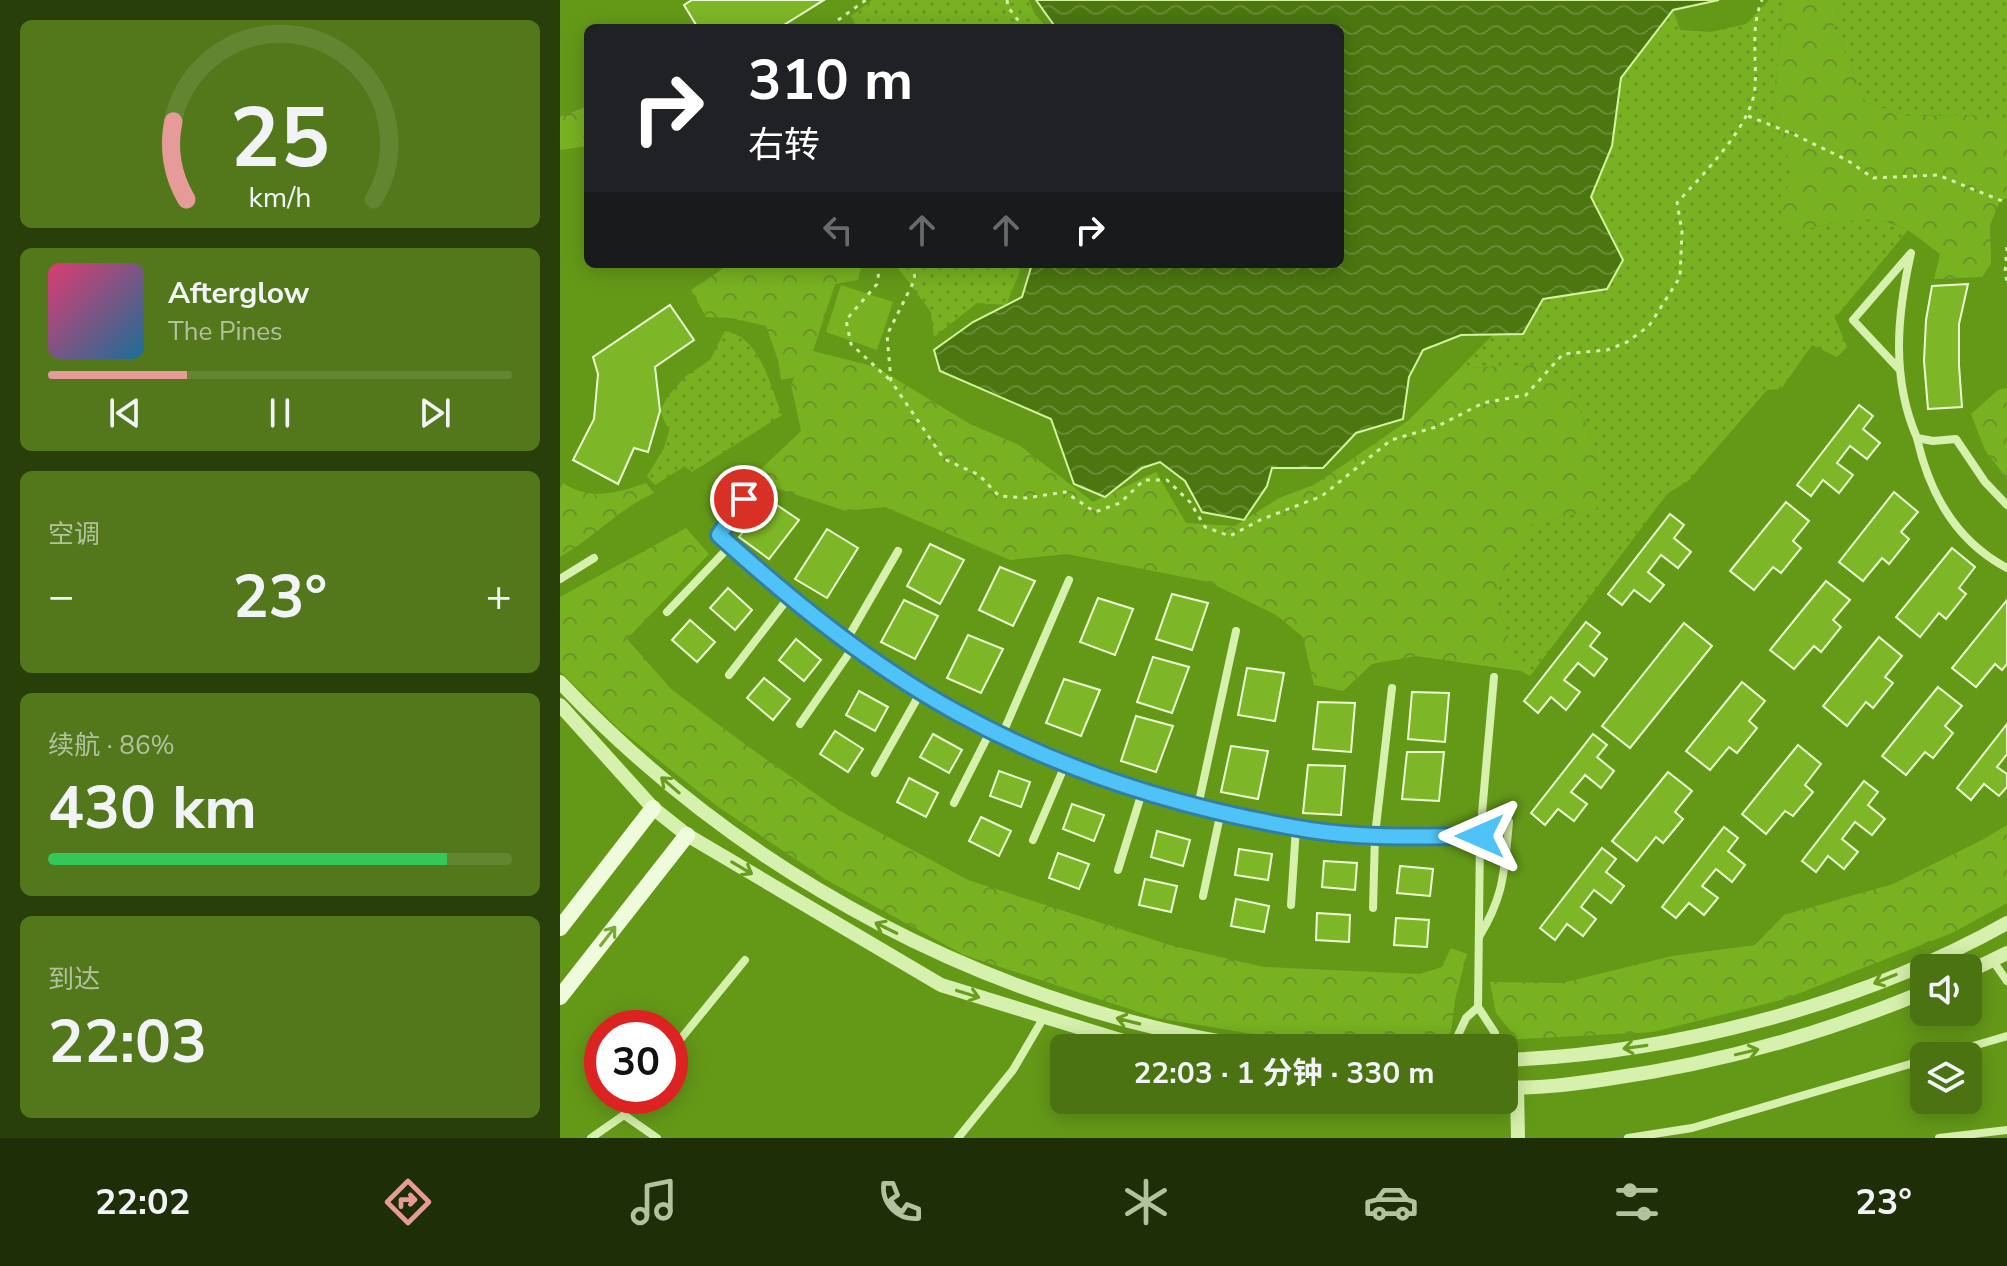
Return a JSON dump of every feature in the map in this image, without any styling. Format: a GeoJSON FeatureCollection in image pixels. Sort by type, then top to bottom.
{"type":"FeatureCollection","features":[{"type":"Feature","properties":{"kind":"main road"},"geometry":{"type":"LineString","coordinates":[[560,928],[653,808]]}},
{"type":"Feature","properties":{"kind":"main road"},"geometry":{"type":"LineString","coordinates":[[560,997],[687,835]]}},
{"type":"Feature","properties":{"kind":"street"},"geometry":{"type":"LineString","coordinates":[[1899,369],[1853,320],[1911,253],[1903,286],[1898,335],[1899,369],[1907,413],[1917,438],[1924,470],[1946,516],[1996,562],[2007,568]]}},
{"type":"Feature","properties":{"kind":"street"},"geometry":{"type":"LineString","coordinates":[[1917,438],[1933,441],[1956,439],[1985,482],[2007,505]]}},
{"type":"Feature","properties":{"kind":"street"},"geometry":{"type":"LineString","coordinates":[[744,499],[719,535],[789,597],[850,644],[955,711],[991,730],[1066,763],[1221,811],[1296,827],[1375,835],[1480,836]]}},
{"type":"Feature","properties":{"kind":"street"},"geometry":{"type":"LineString","coordinates":[[667,612],[731,545]]}},
{"type":"Feature","properties":{"kind":"street"},"geometry":{"type":"LineString","coordinates":[[800,724],[850,644],[898,551]]}},
{"type":"Feature","properties":{"kind":"street"},"geometry":{"type":"LineString","coordinates":[[560,579],[594,558]]}},
{"type":"Feature","properties":{"kind":"street"},"geometry":{"type":"LineString","coordinates":[[1002,735],[1069,580]]}},
{"type":"Feature","properties":{"kind":"street"},"geometry":{"type":"LineString","coordinates":[[729,675],[789,597]]}},
{"type":"Feature","properties":{"kind":"street"},"geometry":{"type":"LineString","coordinates":[[1198,806],[1236,631]]}},
{"type":"Feature","properties":{"kind":"street"},"geometry":{"type":"LineString","coordinates":[[1494,677],[1480,836],[1478,1007],[1495,1034]]}},
{"type":"Feature","properties":{"kind":"street"},"geometry":{"type":"LineString","coordinates":[[560,682],[601,725],[687,800],[781,867],[880,925],[984,974],[1092,1012],[1180,1034]]}},
{"type":"Feature","properties":{"kind":"street"},"geometry":{"type":"LineString","coordinates":[[1373,908],[1375,835],[1392,688]]}},
{"type":"Feature","properties":{"kind":"street"},"geometry":{"type":"LineString","coordinates":[[875,773],[922,690]]}},
{"type":"Feature","properties":{"kind":"street"},"geometry":{"type":"LineString","coordinates":[[560,705],[653,808],[687,835],[941,985],[1100,1034]]}},
{"type":"Feature","properties":{"kind":"street"},"geometry":{"type":"LineString","coordinates":[[954,803],[991,730]]}},
{"type":"Feature","properties":{"kind":"street"},"geometry":{"type":"LineString","coordinates":[[1033,840],[1066,763]]}},
{"type":"Feature","properties":{"kind":"street"},"geometry":{"type":"LineString","coordinates":[[1118,870],[1143,789]]}},
{"type":"Feature","properties":{"kind":"street"},"geometry":{"type":"LineString","coordinates":[[1203,896],[1221,811]]}},
{"type":"Feature","properties":{"kind":"street"},"geometry":{"type":"LineString","coordinates":[[1479,938],[1495,911],[1503,885],[1509,822]]}},
{"type":"Feature","properties":{"kind":"street"},"geometry":{"type":"LineString","coordinates":[[1291,905],[1296,827]]}},
{"type":"Feature","properties":{"kind":"street"},"geometry":{"type":"LineString","coordinates":[[1518,1059],[1661,1043],[1773,1017],[1882,980],[2007,923]]}},
{"type":"Feature","properties":{"kind":"street"},"geometry":{"type":"LineString","coordinates":[[2000,957],[2007,981]]}},
{"type":"Feature","properties":{"kind":"street"},"geometry":{"type":"LineString","coordinates":[[688,1030],[745,960]]}},
{"type":"Feature","properties":{"kind":"street"},"geometry":{"type":"LineString","coordinates":[[1518,1087],[1594,1081],[1701,1063],[1821,1031],[1910,997]]}},
{"type":"Feature","properties":{"kind":"street"},"geometry":{"type":"LineString","coordinates":[[1459,1034],[1466,1018],[1478,1007]]}},
{"type":"Feature","properties":{"kind":"street"},"geometry":{"type":"LineString","coordinates":[[958,1138],[1013,1070],[1044,1017]]}},
{"type":"Feature","properties":{"kind":"street"},"geometry":{"type":"LineString","coordinates":[[1982,1043],[2007,1036]]}},
{"type":"Feature","properties":{"kind":"street"},"geometry":{"type":"LineString","coordinates":[[1628,1138],[1692,1128],[1910,1064]]}},
{"type":"Feature","properties":{"kind":"street"},"geometry":{"type":"LineString","coordinates":[[1514,1114],[1518,1138]]}},
{"type":"Feature","properties":{"kind":"street"},"geometry":{"type":"LineString","coordinates":[[591,1138],[624,1115],[657,1138]]}},
{"type":"Feature","properties":{"kind":"street"},"geometry":{"type":"LineString","coordinates":[[1939,1138],[2007,1130]]}},
{"type":"Feature","properties":{"kind":"path"},"geometry":{"type":"LineString","coordinates":[[841,24],[838,20],[866,0]]}},
{"type":"Feature","properties":{"kind":"path"},"geometry":{"type":"LineString","coordinates":[[1007,0],[1008,7],[1021,24]]}},
{"type":"Feature","properties":{"kind":"path"},"geometry":{"type":"LineString","coordinates":[[879,268],[877,284],[846,320],[851,344],[891,381],[944,459],[979,475],[999,496],[1026,498],[1065,492],[1095,512],[1120,503],[1144,480],[1167,480],[1190,502],[1205,527],[1230,536],[1260,520],[1322,496],[1391,440],[1436,427],[1483,403],[1526,395],[1563,354],[1607,350],[1627,342],[1649,326],[1680,277],[1682,231],[1677,203],[1714,161],[1746,116],[1756,89],[1753,53],[1757,11],[1762,0]]}},
{"type":"Feature","properties":{"kind":"path"},"geometry":{"type":"LineString","coordinates":[[1746,116],[1847,160],[1873,178],[1938,175],[2007,203]]}},
{"type":"Feature","properties":{"kind":"path"},"geometry":{"type":"LineString","coordinates":[[2007,247],[2007,281]]}},
{"type":"Feature","properties":{"kind":"path"},"geometry":{"type":"LineString","coordinates":[[891,381],[887,335],[915,279],[914,268]]}},
{"type":"Feature","properties":{"kind":"green space"},"geometry":{"type":"Polygon","coordinates":[[[872,0],[1029,0],[1034,13],[1044,24],[855,24],[851,16],[872,0]]]}},
{"type":"Feature","properties":{"kind":"green space"},"geometry":{"type":"Polygon","coordinates":[[[1769,0],[1784,0],[1774,98],[1783,148],[1799,174],[1785,234],[1852,219],[1882,220],[1908,230],[1835,318],[1847,347],[1837,357],[1812,345],[1781,389],[1767,390],[1688,481],[1667,494],[1530,676],[1521,671],[1495,599],[1513,552],[1531,525],[1595,509],[1601,472],[1589,431],[1569,384],[1534,365],[1460,368],[1494,334],[1523,334],[1543,299],[1622,260],[1591,197],[1612,146],[1621,78],[1673,10],[1680,30],[1711,32],[1746,24],[1769,0]]]}},
{"type":"Feature","properties":{"kind":"green space"},"geometry":{"type":"Polygon","coordinates":[[[1784,0],[1844,0],[1831,31],[1841,43],[1865,102],[1908,116],[1968,115],[2007,122],[2007,198],[2000,201],[1990,225],[1991,264],[1982,277],[1934,279],[1940,254],[1894,224],[1848,221],[1785,235],[1779,198],[1799,174],[1783,149],[1774,98],[1784,0]]]}},
{"type":"Feature","properties":{"kind":"green space"},"geometry":{"type":"Polygon","coordinates":[[[1844,0],[2007,0],[2007,122],[1968,115],[1908,116],[1865,102],[1841,43],[1831,31],[1844,0]]]}},
{"type":"Feature","properties":{"kind":"green space"},"geometry":{"type":"Polygon","coordinates":[[[584,108],[584,147],[560,150],[560,117],[584,108]]]}},
{"type":"Feature","properties":{"kind":"green space"},"geometry":{"type":"Polygon","coordinates":[[[724,268],[861,268],[858,280],[835,284],[813,351],[876,367],[970,424],[1019,445],[1093,502],[1156,472],[1186,523],[1235,526],[1279,498],[1314,485],[1409,420],[1460,368],[1534,365],[1569,384],[1589,431],[1601,472],[1596,509],[1531,525],[1513,552],[1495,599],[1521,671],[1416,656],[1372,664],[1343,691],[1314,685],[1303,637],[1276,615],[1209,582],[1067,554],[1010,560],[885,507],[846,511],[776,488],[761,469],[801,431],[791,384],[795,377],[781,380],[778,360],[766,326],[731,318],[706,317],[691,290],[724,268]]]}},
{"type":"Feature","properties":{"kind":"green space"},"geometry":{"type":"Polygon","coordinates":[[[898,268],[1021,268],[1006,305],[977,303],[934,337],[931,312],[898,268]]]}},
{"type":"Feature","properties":{"kind":"green space"},"geometry":{"type":"Polygon","coordinates":[[[841,285],[893,302],[877,350],[826,332],[841,285]]]}},
{"type":"Feature","properties":{"kind":"green space"},"geometry":{"type":"Polygon","coordinates":[[[725,331],[737,335],[756,353],[782,415],[692,472],[685,466],[655,485],[647,476],[664,448],[669,431],[660,411],[668,396],[686,376],[710,360],[725,331]]]}},
{"type":"Feature","properties":{"kind":"green space"},"geometry":{"type":"Polygon","coordinates":[[[2007,388],[2007,479],[1985,450],[1971,414],[1998,390],[2007,388]]]}},
{"type":"Feature","properties":{"kind":"green space"},"geometry":{"type":"Polygon","coordinates":[[[563,483],[583,492],[604,494],[646,483],[654,493],[629,507],[560,557],[560,489],[563,483]]]}},
{"type":"Feature","properties":{"kind":"green space"},"geometry":{"type":"Polygon","coordinates":[[[686,528],[709,554],[627,639],[671,689],[840,811],[968,880],[1173,946],[1264,967],[1420,974],[1442,967],[1451,948],[1467,954],[1455,1000],[1451,1032],[1252,1034],[1157,1018],[964,955],[825,879],[717,806],[619,729],[560,671],[560,597],[686,528]]]}},
{"type":"Feature","properties":{"kind":"green space"},"geometry":{"type":"Polygon","coordinates":[[[2007,825],[2007,903],[1954,932],[1785,999],[1653,1032],[1518,1039],[1518,1034],[1513,1034],[1496,1013],[1490,982],[1562,983],[1672,956],[1755,945],[1784,915],[1893,884],[2007,825]]]}},
{"type":"Feature","properties":{"kind":"water"},"geometry":{"type":"Polygon","coordinates":[[[1036,0],[1719,0],[1673,10],[1621,78],[1612,146],[1591,197],[1623,260],[1607,289],[1543,299],[1523,334],[1461,335],[1423,350],[1409,377],[1403,419],[1356,433],[1323,468],[1272,468],[1267,486],[1244,520],[1202,512],[1185,481],[1160,462],[1142,468],[1105,497],[1074,484],[1051,419],[940,371],[934,350],[973,322],[1022,297],[1031,268],[1344,268],[1344,24],[1053,24],[1036,0]]]}},
{"type":"Feature","properties":{"kind":"building"},"geometry":{"type":"Polygon","coordinates":[[[692,0],[824,0],[785,24],[696,24],[684,5],[692,0]]]}},
{"type":"Feature","properties":{"kind":"building"},"geometry":{"type":"Polygon","coordinates":[[[1968,284],[1959,324],[1962,407],[1928,409],[1924,361],[1932,286],[1968,284]]]}},
{"type":"Feature","properties":{"kind":"building"},"geometry":{"type":"Polygon","coordinates":[[[670,305],[694,340],[655,367],[660,411],[648,452],[634,448],[618,484],[573,460],[594,419],[598,374],[593,357],[670,305]]]}},
{"type":"Feature","properties":{"kind":"building"},"geometry":{"type":"Polygon","coordinates":[[[1859,405],[1873,416],[1863,429],[1880,443],[1867,459],[1850,446],[1837,463],[1853,475],[1839,493],[1823,480],[1811,496],[1797,485],[1859,405]]]}},
{"type":"Feature","properties":{"kind":"building"},"geometry":{"type":"Polygon","coordinates":[[[1894,492],[1918,512],[1901,532],[1909,539],[1889,564],[1882,558],[1863,581],[1839,562],[1894,492]]]}},
{"type":"Feature","properties":{"kind":"building"},"geometry":{"type":"Polygon","coordinates":[[[768,499],[799,520],[769,559],[739,537],[768,499]]]}},
{"type":"Feature","properties":{"kind":"building"},"geometry":{"type":"Polygon","coordinates":[[[1786,502],[1809,521],[1793,541],[1801,548],[1781,573],[1773,567],[1754,590],[1730,571],[1786,502]]]}},
{"type":"Feature","properties":{"kind":"building"},"geometry":{"type":"Polygon","coordinates":[[[1670,514],[1684,525],[1674,538],[1691,552],[1678,568],[1661,555],[1648,572],[1664,585],[1650,602],[1634,590],[1622,605],[1608,594],[1670,514]]]}},
{"type":"Feature","properties":{"kind":"building"},"geometry":{"type":"Polygon","coordinates":[[[827,529],[858,548],[827,598],[795,579],[827,529]]]}},
{"type":"Feature","properties":{"kind":"building"},"geometry":{"type":"Polygon","coordinates":[[[930,544],[964,560],[940,604],[907,586],[930,544]]]}},
{"type":"Feature","properties":{"kind":"building"},"geometry":{"type":"Polygon","coordinates":[[[1952,548],[1975,567],[1959,588],[1966,594],[1946,619],[1939,613],[1920,637],[1896,617],[1952,548]]]}},
{"type":"Feature","properties":{"kind":"building"},"geometry":{"type":"Polygon","coordinates":[[[1000,567],[1035,581],[1013,626],[979,610],[1000,567]]]}},
{"type":"Feature","properties":{"kind":"building"},"geometry":{"type":"Polygon","coordinates":[[[1826,581],[1850,600],[1833,620],[1841,627],[1821,652],[1814,646],[1794,669],[1770,650],[1826,581]]]}},
{"type":"Feature","properties":{"kind":"building"},"geometry":{"type":"Polygon","coordinates":[[[728,588],[752,610],[735,630],[710,608],[728,588]]]}},
{"type":"Feature","properties":{"kind":"building"},"geometry":{"type":"Polygon","coordinates":[[[1172,594],[1208,603],[1192,650],[1156,639],[1172,594]]]}},
{"type":"Feature","properties":{"kind":"building"},"geometry":{"type":"Polygon","coordinates":[[[1098,598],[1133,609],[1115,655],[1080,642],[1098,598]]]}},
{"type":"Feature","properties":{"kind":"building"},"geometry":{"type":"Polygon","coordinates":[[[904,600],[938,616],[915,659],[881,642],[904,600]]]}},
{"type":"Feature","properties":{"kind":"building"},"geometry":{"type":"Polygon","coordinates":[[[2007,600],[2007,664],[2002,670],[1995,664],[1976,687],[1952,668],[2007,600]]]}},
{"type":"Feature","properties":{"kind":"building"},"geometry":{"type":"Polygon","coordinates":[[[690,620],[715,642],[697,662],[672,640],[690,620]]]}},
{"type":"Feature","properties":{"kind":"building"},"geometry":{"type":"Polygon","coordinates":[[[1586,622],[1600,633],[1590,646],[1607,659],[1594,676],[1578,663],[1564,680],[1580,692],[1566,710],[1551,697],[1538,713],[1524,701],[1586,622]]]}},
{"type":"Feature","properties":{"kind":"building"},"geometry":{"type":"Polygon","coordinates":[[[1684,623],[1712,646],[1630,748],[1602,726],[1684,623]]]}},
{"type":"Feature","properties":{"kind":"building"},"geometry":{"type":"Polygon","coordinates":[[[968,635],[1003,649],[981,693],[947,678],[968,635]]]}},
{"type":"Feature","properties":{"kind":"building"},"geometry":{"type":"Polygon","coordinates":[[[1879,637],[1902,656],[1885,677],[1893,683],[1873,708],[1866,702],[1847,726],[1823,706],[1879,637]]]}},
{"type":"Feature","properties":{"kind":"building"},"geometry":{"type":"Polygon","coordinates":[[[796,639],[821,660],[804,681],[779,660],[796,639]]]}},
{"type":"Feature","properties":{"kind":"building"},"geometry":{"type":"Polygon","coordinates":[[[1153,657],[1189,667],[1172,713],[1137,702],[1153,657]]]}},
{"type":"Feature","properties":{"kind":"building"},"geometry":{"type":"Polygon","coordinates":[[[1247,668],[1284,673],[1275,721],[1238,715],[1247,668]]]}},
{"type":"Feature","properties":{"kind":"building"},"geometry":{"type":"Polygon","coordinates":[[[764,678],[790,699],[773,720],[747,698],[764,678]]]}},
{"type":"Feature","properties":{"kind":"building"},"geometry":{"type":"Polygon","coordinates":[[[1064,679],[1100,690],[1081,736],[1046,723],[1064,679]]]}},
{"type":"Feature","properties":{"kind":"building"},"geometry":{"type":"Polygon","coordinates":[[[1742,682],[1765,701],[1749,721],[1757,728],[1737,753],[1729,747],[1710,770],[1686,751],[1742,682]]]}},
{"type":"Feature","properties":{"kind":"building"},"geometry":{"type":"Polygon","coordinates":[[[1938,687],[1962,706],[1945,726],[1953,733],[1933,758],[1925,752],[1906,775],[1882,756],[1938,687]]]}},
{"type":"Feature","properties":{"kind":"building"},"geometry":{"type":"Polygon","coordinates":[[[859,691],[888,707],[875,731],[846,715],[859,691]]]}},
{"type":"Feature","properties":{"kind":"building"},"geometry":{"type":"Polygon","coordinates":[[[1412,692],[1449,693],[1445,742],[1408,739],[1412,692]]]}},
{"type":"Feature","properties":{"kind":"building"},"geometry":{"type":"Polygon","coordinates":[[[1318,702],[1355,703],[1351,752],[1313,749],[1318,702]]]}},
{"type":"Feature","properties":{"kind":"building"},"geometry":{"type":"Polygon","coordinates":[[[1136,716],[1173,726],[1156,772],[1121,761],[1136,716]]]}},
{"type":"Feature","properties":{"kind":"building"},"geometry":{"type":"Polygon","coordinates":[[[2007,724],[2007,754],[1997,767],[2007,774],[2007,787],[1999,796],[1984,784],[1971,800],[1957,788],[2007,724]]]}},
{"type":"Feature","properties":{"kind":"building"},"geometry":{"type":"Polygon","coordinates":[[[835,731],[863,749],[848,772],[820,754],[835,731]]]}},
{"type":"Feature","properties":{"kind":"building"},"geometry":{"type":"Polygon","coordinates":[[[933,734],[962,750],[949,773],[920,757],[933,734]]]}},
{"type":"Feature","properties":{"kind":"building"},"geometry":{"type":"Polygon","coordinates":[[[1593,734],[1607,745],[1597,757],[1614,771],[1601,788],[1585,775],[1571,792],[1587,804],[1574,821],[1558,809],[1545,825],[1531,813],[1593,734]]]}},
{"type":"Feature","properties":{"kind":"building"},"geometry":{"type":"Polygon","coordinates":[[[1798,745],[1821,764],[1805,785],[1813,792],[1793,816],[1785,811],[1766,834],[1742,814],[1798,745]]]}},
{"type":"Feature","properties":{"kind":"building"},"geometry":{"type":"Polygon","coordinates":[[[1231,746],[1268,751],[1258,799],[1221,792],[1231,746]]]}},
{"type":"Feature","properties":{"kind":"building"},"geometry":{"type":"Polygon","coordinates":[[[1407,752],[1444,752],[1439,801],[1402,799],[1407,752]]]}},
{"type":"Feature","properties":{"kind":"building"},"geometry":{"type":"Polygon","coordinates":[[[1308,765],[1345,766],[1341,815],[1303,813],[1308,765]]]}},
{"type":"Feature","properties":{"kind":"building"},"geometry":{"type":"Polygon","coordinates":[[[999,771],[1030,782],[1021,807],[990,796],[999,771]]]}},
{"type":"Feature","properties":{"kind":"building"},"geometry":{"type":"Polygon","coordinates":[[[1668,772],[1692,791],[1675,812],[1683,819],[1663,843],[1656,837],[1637,861],[1612,841],[1668,772]]]}},
{"type":"Feature","properties":{"kind":"building"},"geometry":{"type":"Polygon","coordinates":[[[909,778],[938,793],[926,817],[897,802],[909,778]]]}},
{"type":"Feature","properties":{"kind":"building"},"geometry":{"type":"Polygon","coordinates":[[[1864,781],[1878,792],[1868,805],[1885,819],[1872,835],[1855,822],[1842,839],[1858,852],[1844,869],[1828,856],[1816,872],[1802,861],[1864,781]]]}},
{"type":"Feature","properties":{"kind":"building"},"geometry":{"type":"Polygon","coordinates":[[[1072,804],[1104,815],[1094,841],[1063,829],[1072,804]]]}},
{"type":"Feature","properties":{"kind":"building"},"geometry":{"type":"Polygon","coordinates":[[[981,817],[1011,831],[999,856],[969,841],[981,817]]]}},
{"type":"Feature","properties":{"kind":"building"},"geometry":{"type":"Polygon","coordinates":[[[1724,827],[1738,838],[1728,851],[1745,865],[1732,882],[1716,869],[1702,886],[1718,898],[1704,915],[1689,903],[1676,918],[1662,907],[1724,827]]]}},
{"type":"Feature","properties":{"kind":"building"},"geometry":{"type":"Polygon","coordinates":[[[1157,831],[1190,840],[1183,866],[1151,857],[1157,831]]]}},
{"type":"Feature","properties":{"kind":"building"},"geometry":{"type":"Polygon","coordinates":[[[1602,848],[1616,859],[1606,872],[1624,886],[1611,903],[1594,890],[1581,907],[1596,919],[1583,936],[1567,924],[1555,940],[1540,928],[1602,848]]]}},
{"type":"Feature","properties":{"kind":"building"},"geometry":{"type":"Polygon","coordinates":[[[1239,849],[1272,854],[1268,880],[1235,875],[1239,849]]]}},
{"type":"Feature","properties":{"kind":"building"},"geometry":{"type":"Polygon","coordinates":[[[1058,853],[1089,864],[1079,889],[1049,878],[1058,853]]]}},
{"type":"Feature","properties":{"kind":"building"},"geometry":{"type":"Polygon","coordinates":[[[1324,861],[1357,863],[1355,890],[1322,887],[1324,861]]]}},
{"type":"Feature","properties":{"kind":"building"},"geometry":{"type":"Polygon","coordinates":[[[1400,866],[1433,869],[1430,896],[1397,893],[1400,866]]]}},
{"type":"Feature","properties":{"kind":"building"},"geometry":{"type":"Polygon","coordinates":[[[1145,879],[1177,886],[1171,912],[1139,905],[1145,879]]]}},
{"type":"Feature","properties":{"kind":"building"},"geometry":{"type":"Polygon","coordinates":[[[1236,899],[1269,906],[1264,932],[1231,926],[1236,899]]]}},
{"type":"Feature","properties":{"kind":"building"},"geometry":{"type":"Polygon","coordinates":[[[1317,913],[1350,915],[1349,942],[1316,940],[1317,913]]]}},
{"type":"Feature","properties":{"kind":"building"},"geometry":{"type":"Polygon","coordinates":[[[1396,918],[1429,920],[1427,947],[1394,945],[1396,918]]]}},
{"type":"Feature","properties":{"kind":"route"},"geometry":{"type":"LineString","coordinates":[[744,499],[719,535],[783,592],[846,641],[955,711],[1009,739],[1088,773],[1171,798],[1312,830],[1384,836],[1480,836]]}}]}
